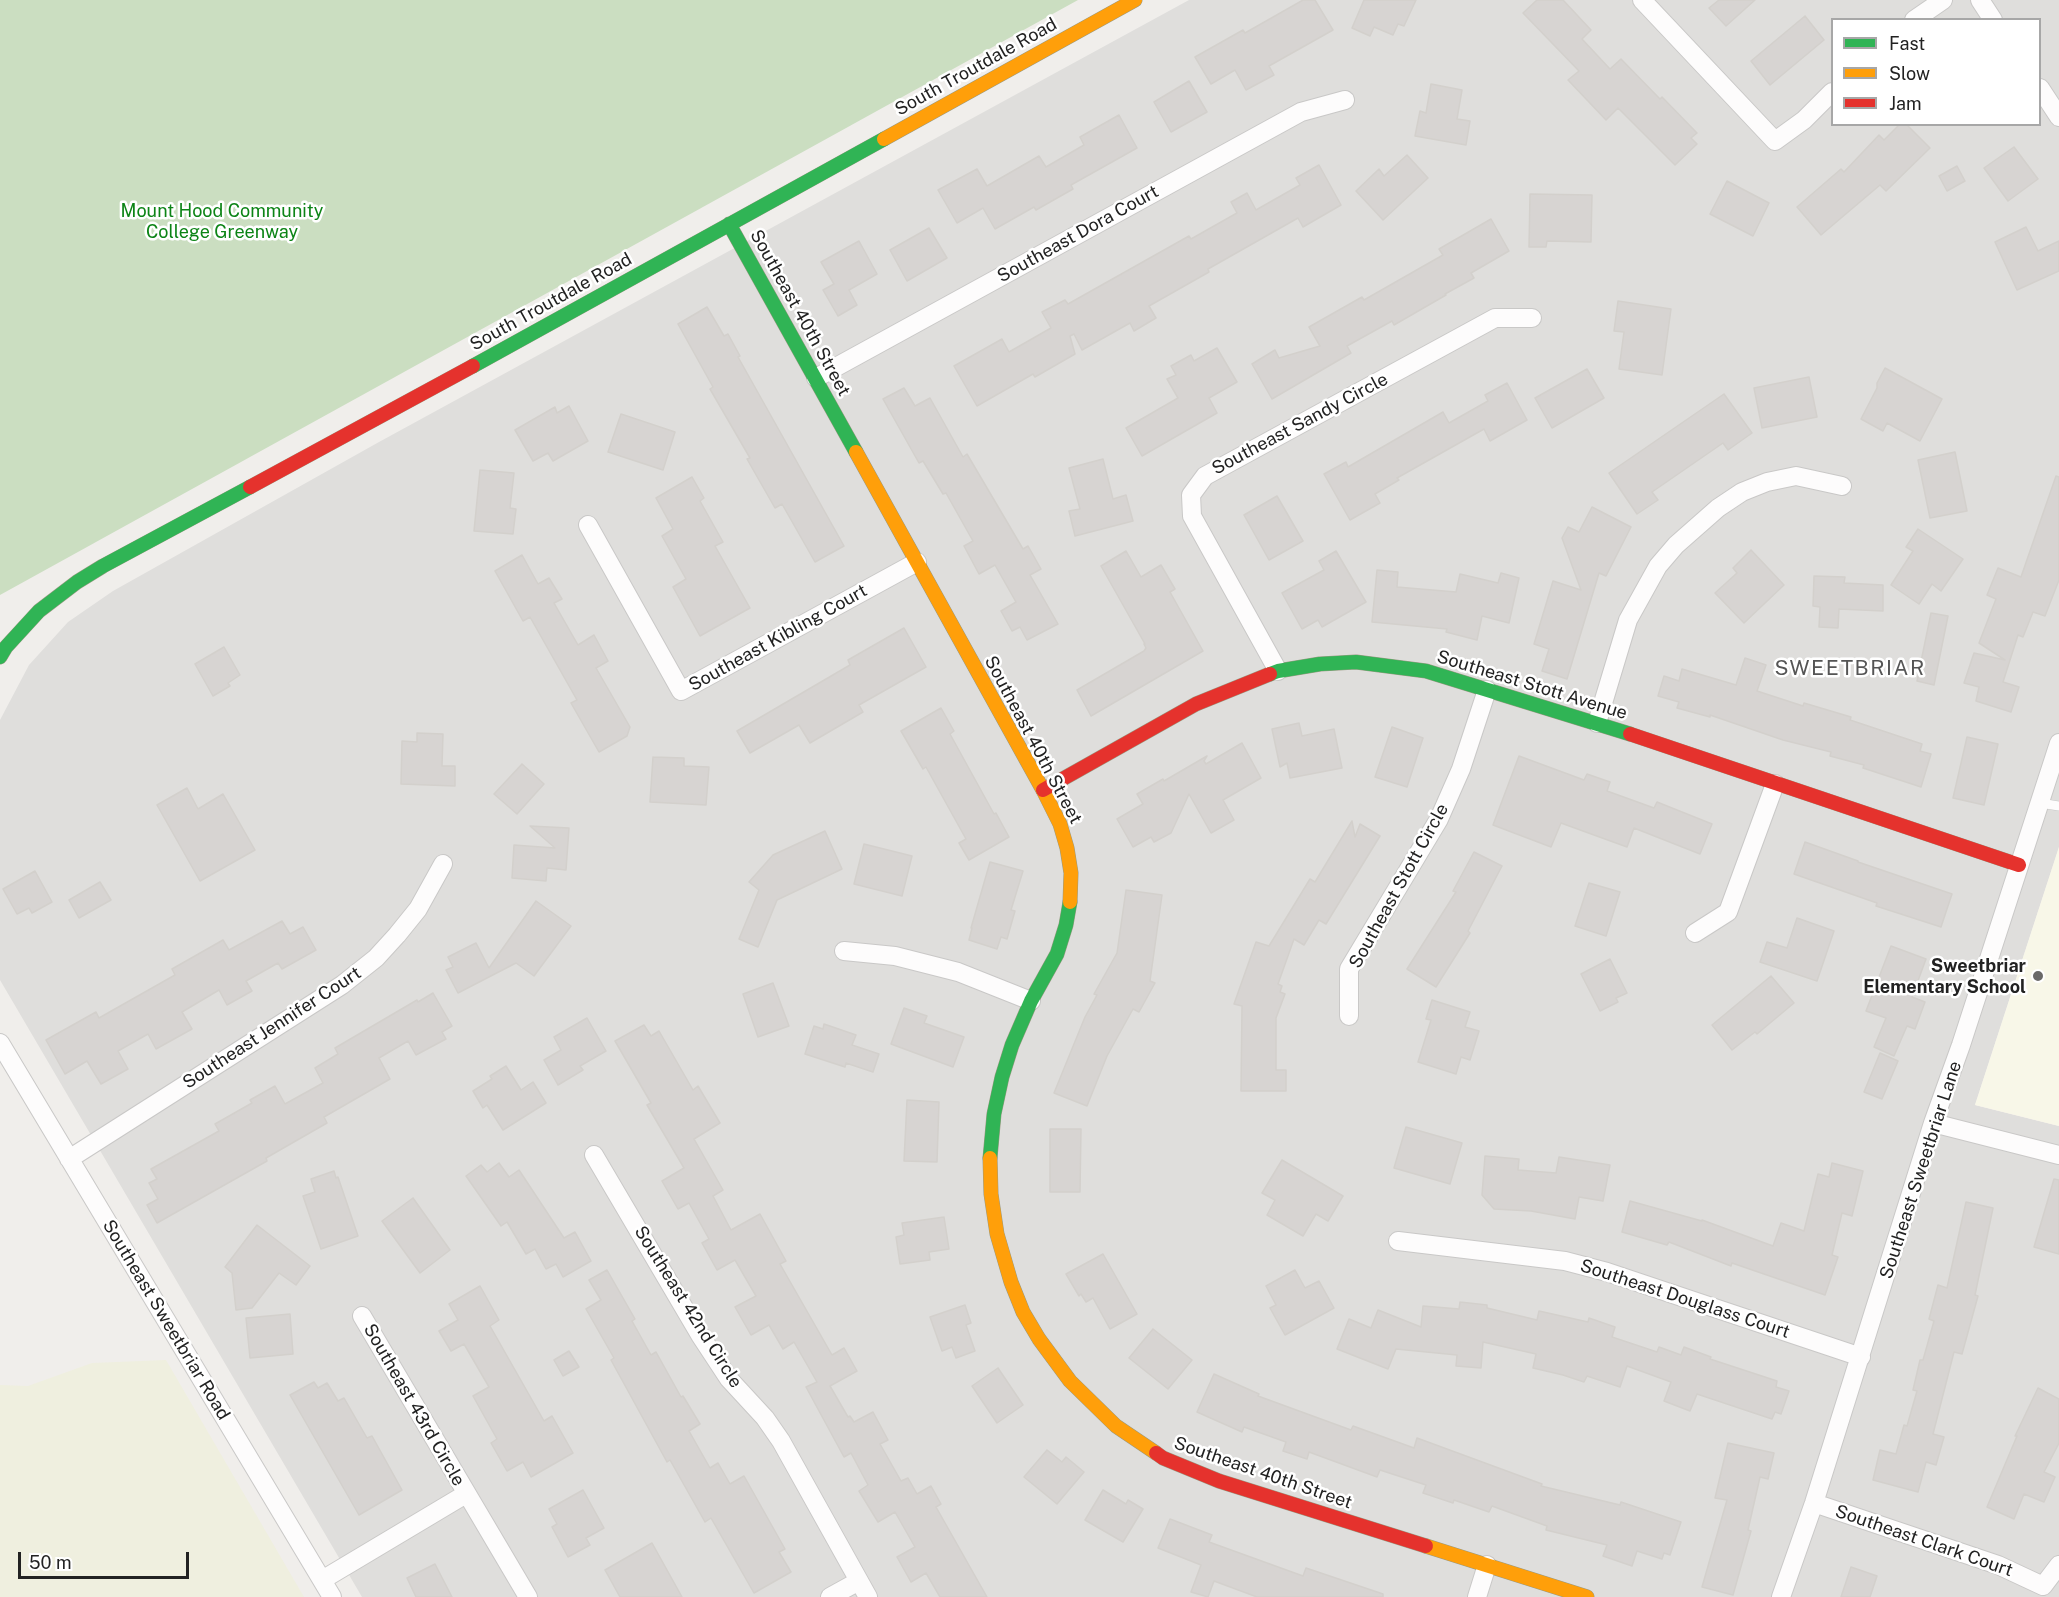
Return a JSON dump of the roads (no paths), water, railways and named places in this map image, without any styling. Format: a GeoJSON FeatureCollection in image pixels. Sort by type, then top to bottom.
{"type":"FeatureCollection","features":[{"type":"Feature","properties":{"kind":"street","name":"South Troutdale Road"},"geometry":{"type":"LineString","coordinates":[[0,657],[6,647],[39,611],[95,572],[363,427],[1136,0]]}},
{"type":"Feature","properties":{"kind":"street"},"geometry":{"type":"LineString","coordinates":[[1642,0],[1775,141],[1804,120],[1831,94]]}},
{"type":"Feature","properties":{"kind":"street"},"geometry":{"type":"LineString","coordinates":[[1917,18],[1943,0]]}},
{"type":"Feature","properties":{"kind":"street"},"geometry":{"type":"LineString","coordinates":[[1980,0],[1992,18]]}},
{"type":"Feature","properties":{"kind":"street"},"geometry":{"type":"LineString","coordinates":[[2041,90],[2059,117]]}},
{"type":"Feature","properties":{"kind":"street","name":"Southeast Dora Court"},"geometry":{"type":"LineString","coordinates":[[816,378],[1300,112],[1345,100]]}},
{"type":"Feature","properties":{"kind":"street","name":"Southeast 40th Street"},"geometry":{"type":"LineString","coordinates":[[729,224],[1043,790],[1060,824],[1067,848],[1071,873],[1066,925],[1057,954],[1031,1001],[1012,1045],[994,1114],[990,1150],[991,1194],[997,1234],[1011,1282],[1023,1312],[1039,1339],[1071,1381],[1116,1426],[1163,1458],[1219,1481],[1587,1597]]}},
{"type":"Feature","properties":{"kind":"street","name":"Southeast Sandy Circle"},"geometry":{"type":"LineString","coordinates":[[1278,671],[1192,516],[1191,495],[1204,476],[1495,318],[1532,318]]}},
{"type":"Feature","properties":{"kind":"street"},"geometry":{"type":"LineString","coordinates":[[1598,723],[1628,620],[1658,566],[1676,545],[1718,508],[1742,492],[1767,482],[1796,476],[1842,486]]}},
{"type":"Feature","properties":{"kind":"street","name":"Southeast Kibling Court"},"geometry":{"type":"LineString","coordinates":[[588,525],[681,691],[917,562]]}},
{"type":"Feature","properties":{"kind":"street","name":"Southeast Stott Avenue"},"geometry":{"type":"LineString","coordinates":[[1043,790],[1196,704],[1278,671],[1320,664],[1356,662],[1426,671],[1598,723],[2019,865]]}},
{"type":"Feature","properties":{"kind":"street","name":"Southeast Stott Circle"},"geometry":{"type":"LineString","coordinates":[[1349,1016],[1349,969],[1439,819],[1461,769],[1487,690]]}},
{"type":"Feature","properties":{"kind":"street","name":"Southeast Sweetbriar Lane"},"geometry":{"type":"LineString","coordinates":[[1781,1597],[1814,1503],[1933,1123],[1961,1045],[2059,743]]}},
{"type":"Feature","properties":{"kind":"street"},"geometry":{"type":"LineString","coordinates":[[1695,933],[1728,912],[1775,784]]}},
{"type":"Feature","properties":{"kind":"street","name":"Southeast Jennifer Court"},"geometry":{"type":"LineString","coordinates":[[69,1159],[342,986],[376,958],[397,935],[418,909],[443,864]]}},
{"type":"Feature","properties":{"kind":"street"},"geometry":{"type":"LineString","coordinates":[[844,951],[895,956],[958,972],[1031,1001]]}},
{"type":"Feature","properties":{"kind":"street","name":"Southeast Sweetbriar Road"},"geometry":{"type":"LineString","coordinates":[[0,1043],[332,1597]]}},
{"type":"Feature","properties":{"kind":"street"},"geometry":{"type":"LineString","coordinates":[[1933,1123],[2059,1155]]}},
{"type":"Feature","properties":{"kind":"street","name":"Southeast 42nd Circle"},"geometry":{"type":"LineString","coordinates":[[594,1155],[723,1370],[765,1418],[781,1441],[863,1589]]}},
{"type":"Feature","properties":{"kind":"street","name":"Southeast Douglass Court"},"geometry":{"type":"LineString","coordinates":[[1398,1241],[1565,1261],[1597,1269],[1861,1357]]}},
{"type":"Feature","properties":{"kind":"street","name":"Southeast 43rd Circle"},"geometry":{"type":"LineString","coordinates":[[362,1316],[528,1597]]}},
{"type":"Feature","properties":{"kind":"street"},"geometry":{"type":"LineString","coordinates":[[322,1580],[466,1494]]}},
{"type":"Feature","properties":{"kind":"street","name":"Southeast Clark Court"},"geometry":{"type":"LineString","coordinates":[[1814,1503],[1998,1565],[2043,1586],[2059,1565]]}},
{"type":"Feature","properties":{"kind":"street"},"geometry":{"type":"LineString","coordinates":[[1477,1597],[1487,1566]]}},
{"type":"Feature","properties":{"kind":"street"},"geometry":{"type":"LineString","coordinates":[[830,1597],[863,1589]]}},
{"type":"Feature","properties":{"kind":"lane"},"geometry":{"type":"LineString","coordinates":[[2040,803],[2059,806]]}},
{"type":"Feature","properties":{"kind":"place","name":"Sweetbriar Elementary School"},"geometry":{"type":"Point","coordinates":[2038,976]}},
{"type":"Feature","properties":{"kind":"district","name":"SWEETBRIAR"},"geometry":{"type":"Point","coordinates":[1850,669]}},
{"type":"Feature","properties":{"kind":"park label","name":"Mount Hood Community College Greenway"},"geometry":{"type":"Point","coordinates":[222,221]}}]}
